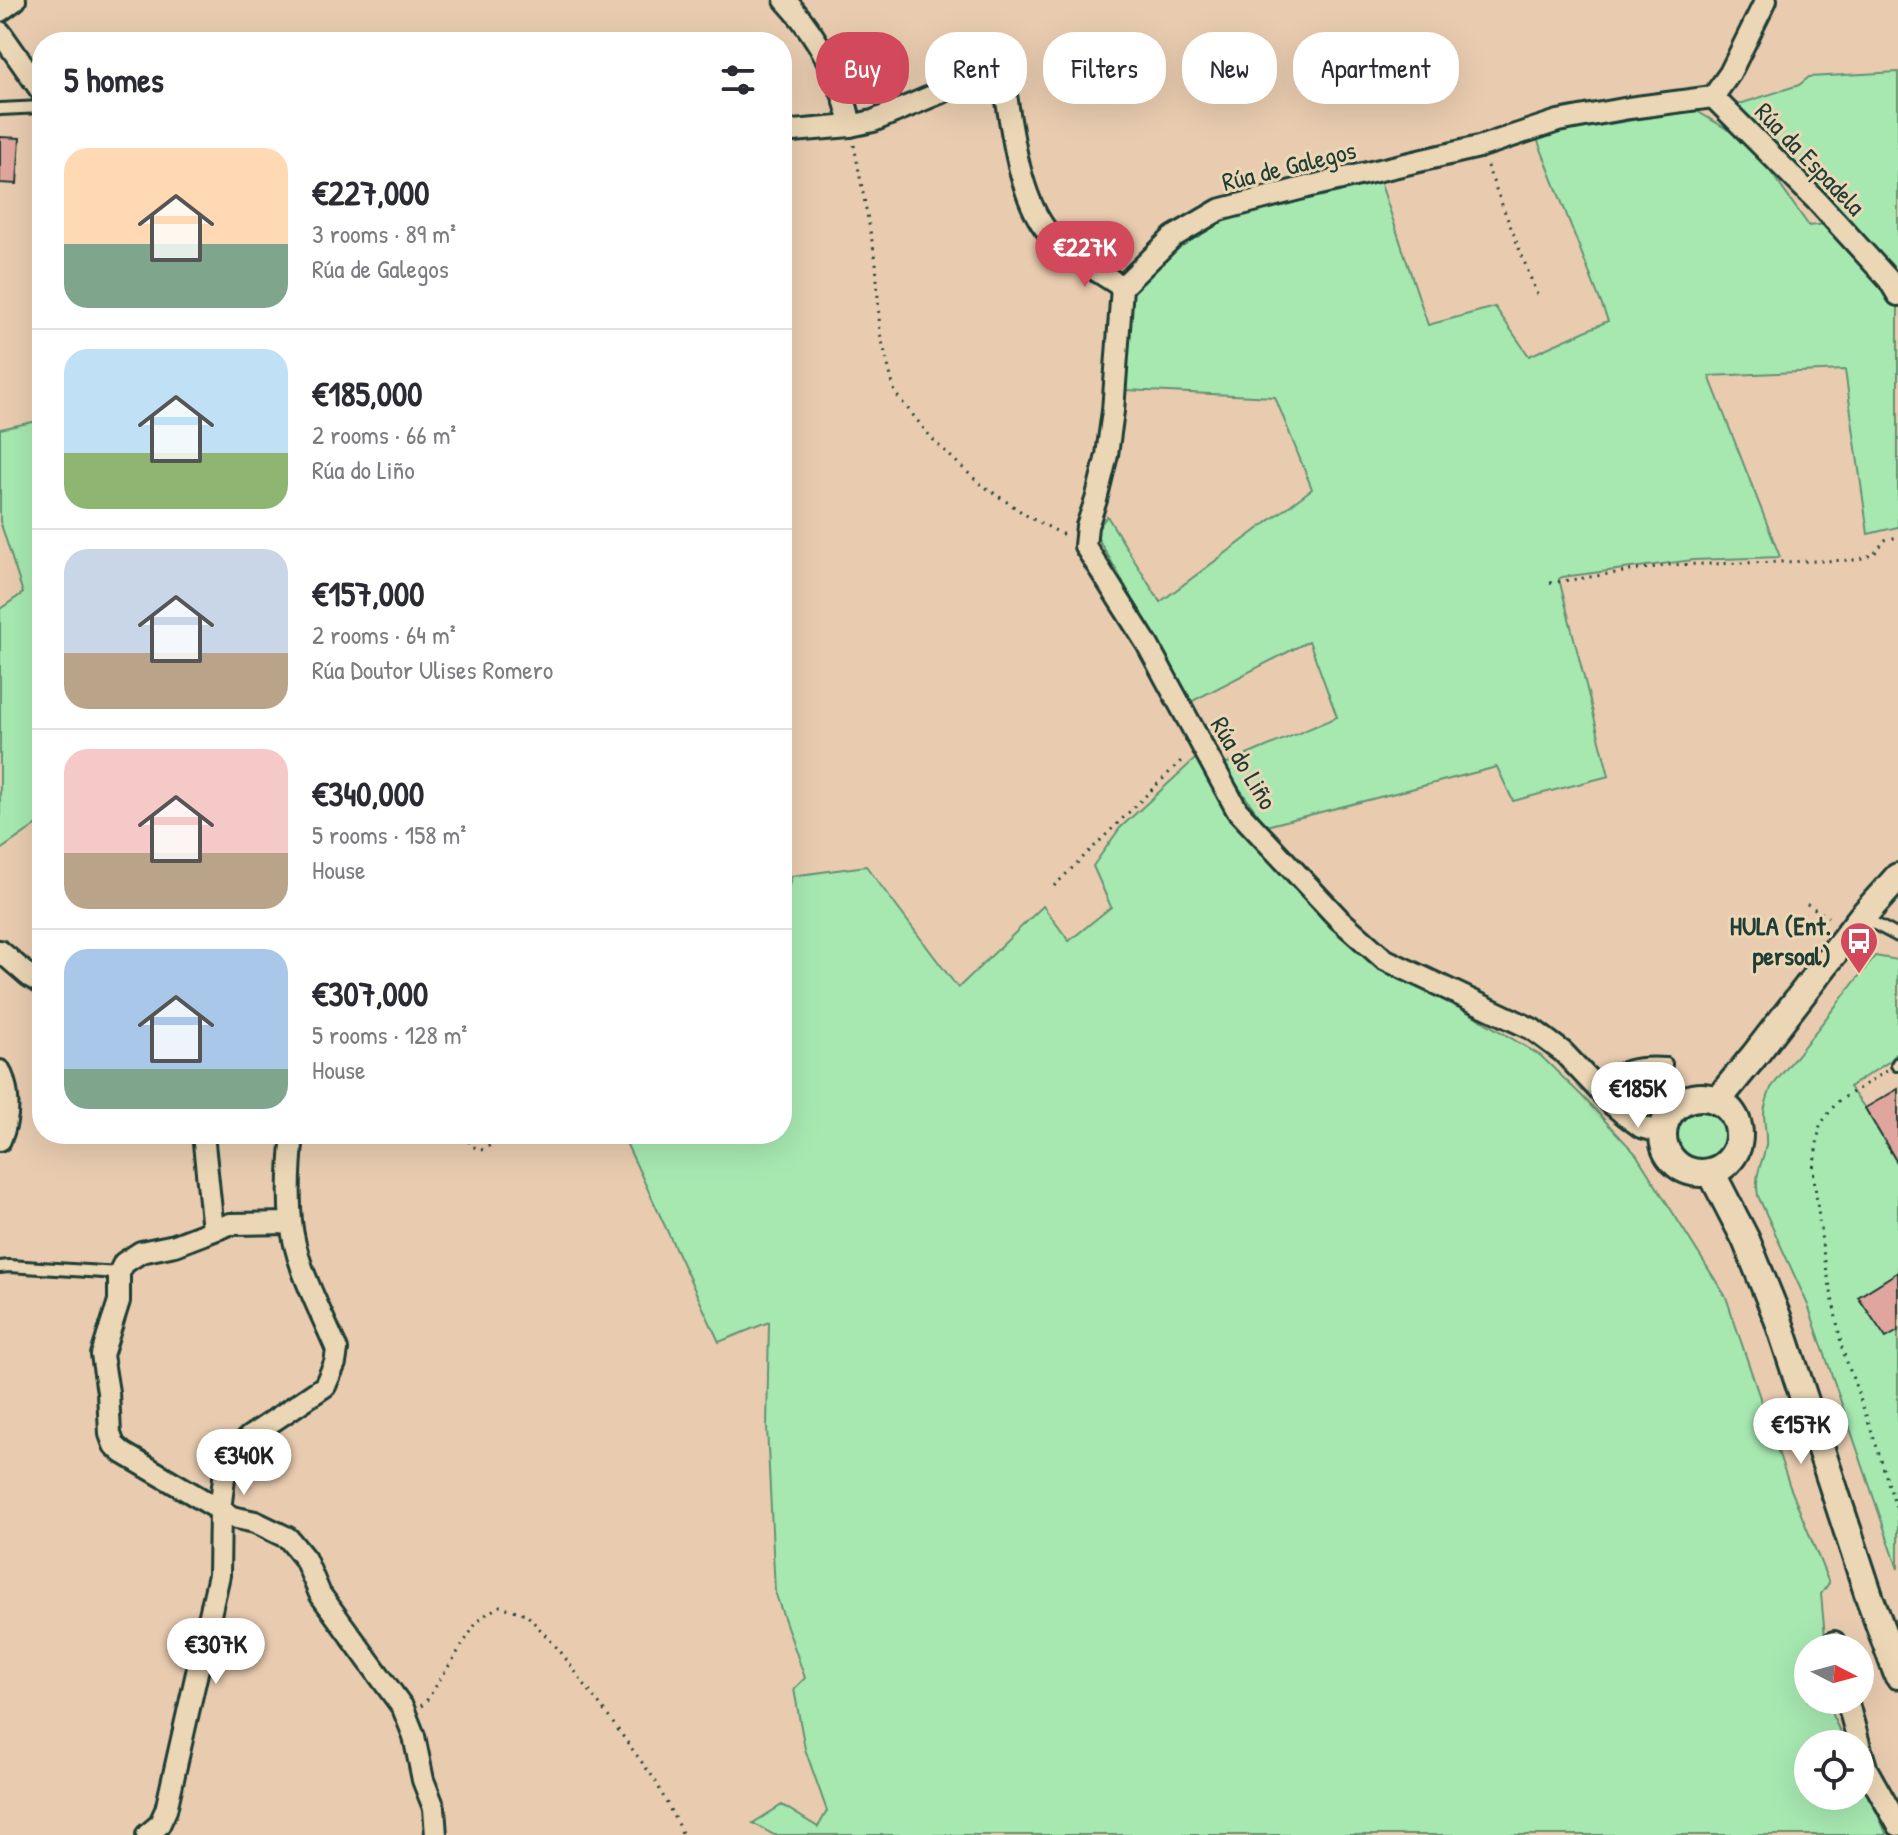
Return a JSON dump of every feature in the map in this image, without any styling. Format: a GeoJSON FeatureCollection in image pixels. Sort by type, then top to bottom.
{"type":"FeatureCollection","features":[{"type":"Feature","properties":{"kind":"street"},"geometry":{"type":"LineString","coordinates":[[0,11],[15,0]]}},
{"type":"Feature","properties":{"kind":"street"},"geometry":{"type":"LineString","coordinates":[[785,0],[804,21],[834,71],[850,117],[850,126]]}},
{"type":"Feature","properties":{"kind":"street"},"geometry":{"type":"LineString","coordinates":[[1713,97],[1730,73],[1766,0]]}},
{"type":"Feature","properties":{"kind":"street"},"geometry":{"type":"LineString","coordinates":[[0,32],[32,78]]}},
{"type":"Feature","properties":{"kind":"street"},"geometry":{"type":"LineString","coordinates":[[792,131],[873,121],[982,77],[1000,83],[1005,89],[1016,152],[1027,192],[1044,227],[1072,254],[1122,287],[1107,455],[1087,526],[1085,546]]}},
{"type":"Feature","properties":{"kind":"street","name":"Rúa de Galegos"},"geometry":{"type":"LineString","coordinates":[[1122,287],[1173,237],[1219,210],[1479,147],[1558,121],[1713,97]]}},
{"type":"Feature","properties":{"kind":"street","name":"Rúa da Espadela"},"geometry":{"type":"LineString","coordinates":[[1713,97],[1817,201],[1889,280],[1898,295]]}},
{"type":"Feature","properties":{"kind":"street","name":"Rúa do Liño"},"geometry":{"type":"LineString","coordinates":[[1085,546],[1147,644],[1237,810],[1339,919],[1384,959],[1532,1029],[1563,1052],[1613,1105],[1641,1127],[1663,1133]]}},
{"type":"Feature","properties":{"kind":"street"},"geometry":{"type":"LineString","coordinates":[[1717,1101],[1862,917],[1898,877]]}},
{"type":"Feature","properties":{"kind":"street"},"geometry":{"type":"LineString","coordinates":[[0,951],[32,978]]}},
{"type":"Feature","properties":{"kind":"street"},"geometry":{"type":"LineString","coordinates":[[0,1071],[5,1081],[8,1105],[7,1124],[0,1140]]}},
{"type":"Feature","properties":{"kind":"street"},"geometry":{"type":"LineString","coordinates":[[1705,1097],[1717,1101],[1734,1116],[1739,1138],[1736,1149],[1722,1167],[1711,1172],[1691,1172],[1673,1161],[1667,1153],[1663,1133],[1666,1121],[1681,1102],[1705,1097]]}},
{"type":"Feature","properties":{"kind":"street"},"geometry":{"type":"LineString","coordinates":[[204,1144],[213,1230]]}},
{"type":"Feature","properties":{"kind":"street"},"geometry":{"type":"LineString","coordinates":[[147,1835],[159,1825],[166,1810],[219,1575],[224,1478],[235,1450],[249,1437],[325,1386],[335,1363],[337,1350],[298,1256],[291,1223],[292,1144]]}},
{"type":"Feature","properties":{"kind":"street"},"geometry":{"type":"LineString","coordinates":[[1711,1172],[1746,1240],[1778,1319],[1898,1675]]}},
{"type":"Feature","properties":{"kind":"street"},"geometry":{"type":"LineString","coordinates":[[291,1223],[230,1224],[175,1245],[141,1252],[124,1263],[119,1273],[119,1301],[102,1355],[110,1434],[114,1445],[123,1453],[220,1510],[288,1538],[305,1559],[320,1594],[403,1708],[434,1808],[436,1835]]}},
{"type":"Feature","properties":{"kind":"street"},"geometry":{"type":"LineString","coordinates":[[1874,1782],[1898,1825]]}},
{"type":"Feature","properties":{"kind":"lane"},"geometry":{"type":"LineString","coordinates":[[0,109],[32,107]]}},
{"type":"Feature","properties":{"kind":"lane"},"geometry":{"type":"LineString","coordinates":[[1862,917],[1898,936]]}},
{"type":"Feature","properties":{"kind":"lane"},"geometry":{"type":"LineString","coordinates":[[1596,1088],[1607,1074],[1623,1067],[1666,1064],[1649,1081],[1624,1088],[1613,1105]]}},
{"type":"Feature","properties":{"kind":"lane"},"geometry":{"type":"LineString","coordinates":[[0,1267],[119,1273]]}},
{"type":"Feature","properties":{"kind":"path"},"geometry":{"type":"LineString","coordinates":[[850,126],[876,262],[880,333],[895,393],[934,441],[979,483],[1029,517],[1085,546]]}},
{"type":"Feature","properties":{"kind":"path"},"geometry":{"type":"LineString","coordinates":[[1479,147],[1538,297]]}},
{"type":"Feature","properties":{"kind":"path"},"geometry":{"type":"LineString","coordinates":[[1550,583],[1669,565],[1856,560],[1874,554],[1885,540],[1898,537]]}},
{"type":"Feature","properties":{"kind":"path"},"geometry":{"type":"LineString","coordinates":[[1054,886],[1185,757],[1203,748]]}},
{"type":"Feature","properties":{"kind":"path"},"geometry":{"type":"LineString","coordinates":[[1807,904],[1828,917]]}},
{"type":"Feature","properties":{"kind":"path"},"geometry":{"type":"LineString","coordinates":[[1897,1064],[1837,1102],[1820,1125],[1813,1169],[1823,1251],[1842,1348],[1898,1514]]}},
{"type":"Feature","properties":{"kind":"path"},"geometry":{"type":"LineString","coordinates":[[470,1144],[483,1150],[492,1144]]}},
{"type":"Feature","properties":{"kind":"path"},"geometry":{"type":"LineString","coordinates":[[403,1708],[425,1703],[477,1622],[488,1613],[500,1606],[526,1614],[560,1651],[655,1780],[683,1835]]}},
{"type":"Feature","properties":{"kind":"green space"},"geometry":{"type":"Polygon","coordinates":[[[1898,72],[1898,279],[1730,107],[1799,85],[1809,77],[1898,72]]]}},
{"type":"Feature","properties":{"kind":"green space"},"geometry":{"type":"Polygon","coordinates":[[[1695,110],[1750,143],[1809,226],[1826,224],[1887,289],[1898,308],[1898,527],[1868,534],[1845,370],[1709,376],[1780,557],[1693,560],[1559,579],[1609,776],[1513,801],[1497,767],[1266,826],[1223,765],[1337,717],[1309,641],[1189,703],[1095,533],[1107,516],[1160,602],[1312,489],[1275,397],[1126,390],[1130,289],[1209,222],[1380,181],[1428,325],[1495,307],[1529,356],[1608,321],[1536,136],[1695,110]]]}},
{"type":"Feature","properties":{"kind":"green space"},"geometry":{"type":"Polygon","coordinates":[[[32,422],[32,828],[0,850],[0,609],[23,593],[0,521],[0,429],[32,422]]]}},
{"type":"Feature","properties":{"kind":"green space"},"geometry":{"type":"Polygon","coordinates":[[[1196,758],[1225,811],[1293,883],[1389,965],[1541,1056],[1636,1154],[1726,1297],[1790,1487],[1829,1583],[1821,1594],[1825,1634],[1794,1634],[1794,1714],[1832,1714],[1839,1730],[1794,1730],[1794,1810],[1874,1810],[1874,1806],[1887,1835],[774,1835],[753,1823],[782,1805],[818,1827],[827,1811],[805,1749],[794,1689],[805,1678],[775,1592],[767,1427],[769,1322],[719,1342],[627,1144],[792,1144],[792,876],[866,866],[958,988],[1043,906],[1069,941],[1111,907],[1093,866],[1120,828],[1196,758]]]}},
{"type":"Feature","properties":{"kind":"green space"},"geometry":{"type":"Polygon","coordinates":[[[1875,956],[1898,960],[1898,1052],[1890,1061],[1849,1087],[1898,1164],[1898,1272],[1858,1297],[1886,1337],[1898,1331],[1898,1569],[1808,1305],[1757,1188],[1766,1145],[1764,1110],[1771,1088],[1875,956]]]}},
{"type":"Feature","properties":{"kind":"green space"},"geometry":{"type":"Polygon","coordinates":[[[1702,1112],[1719,1120],[1727,1137],[1719,1154],[1702,1162],[1685,1154],[1677,1137],[1685,1120],[1702,1112]]]}},
{"type":"Feature","properties":{"kind":"building"},"geometry":{"type":"Polygon","coordinates":[[[0,137],[20,138],[17,184],[0,183],[0,137]]]}},
{"type":"Feature","properties":{"kind":"building"},"geometry":{"type":"Polygon","coordinates":[[[1898,1089],[1898,1164],[1865,1108],[1898,1089]]]}},
{"type":"Feature","properties":{"kind":"building"},"geometry":{"type":"Polygon","coordinates":[[[1898,1272],[1898,1331],[1886,1338],[1858,1297],[1898,1272]]]}},
{"type":"Feature","properties":{"kind":"place","name":"HULA (Ent. persoal)"},"geometry":{"type":"Point","coordinates":[1859,975]}}]}
